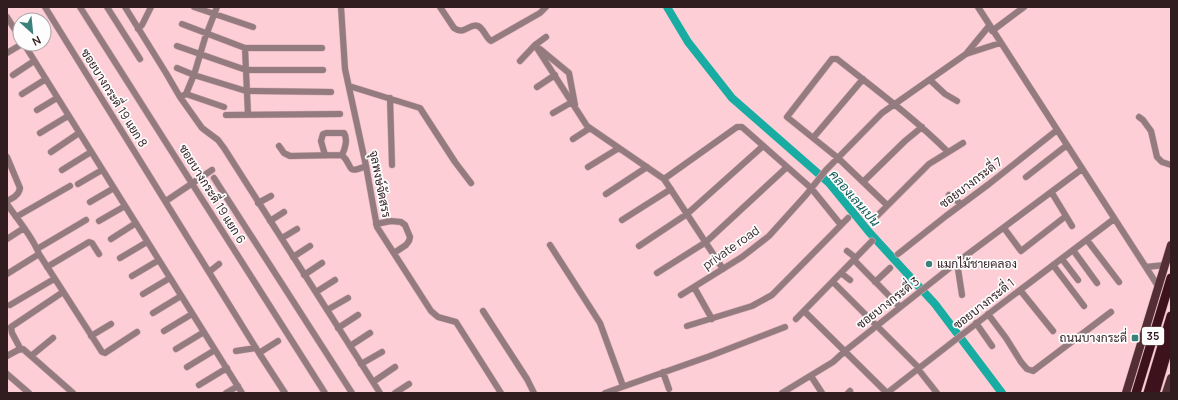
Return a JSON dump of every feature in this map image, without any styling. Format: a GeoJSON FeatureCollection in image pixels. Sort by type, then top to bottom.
{"type":"FeatureCollection","features":[{"type":"Feature","properties":{"kind":"highway","name":"35"},"geometry":{"type":"LineString","coordinates":[[1136,393],[1171,278]]}},
{"type":"Feature","properties":{"kind":"highway"},"geometry":{"type":"LineString","coordinates":[[1139,393],[1171,287]]}},
{"type":"Feature","properties":{"kind":"highway"},"geometry":{"type":"LineString","coordinates":[[1148,393],[1171,316]]}},
{"type":"Feature","properties":{"kind":"highway","name":"35"},"geometry":{"type":"LineString","coordinates":[[1155,393],[1171,339]]}},
{"type":"Feature","properties":{"kind":"main road","name":"35"},"geometry":{"type":"LineString","coordinates":[[1126,393],[1171,245]]}},
{"type":"Feature","properties":{"kind":"main road"},"geometry":{"type":"LineString","coordinates":[[1166,393],[1171,378]]}},
{"type":"Feature","properties":{"kind":"street","name":"ซอยบางกระดี่ 19 แยก 8"},"geometry":{"type":"LineString","coordinates":[[45,7],[90,82],[166,201]]}},
{"type":"Feature","properties":{"kind":"street","name":"ซอยบางกระดี่ 19 แยก 6"},"geometry":{"type":"LineString","coordinates":[[80,7],[325,393]]}},
{"type":"Feature","properties":{"kind":"street"},"geometry":{"type":"LineString","coordinates":[[107,7],[140,59]]}},
{"type":"Feature","properties":{"kind":"street"},"geometry":{"type":"LineString","coordinates":[[125,7],[202,128],[220,142],[380,393]]}},
{"type":"Feature","properties":{"kind":"street"},"geometry":{"type":"LineString","coordinates":[[138,29],[142,25],[151,7]]}},
{"type":"Feature","properties":{"kind":"street"},"geometry":{"type":"LineString","coordinates":[[194,7],[253,27]]}},
{"type":"Feature","properties":{"kind":"street"},"geometry":{"type":"LineString","coordinates":[[183,96],[193,76],[217,7]]}},
{"type":"Feature","properties":{"kind":"street","name":"จุลพงษ์จัดสรร"},"geometry":{"type":"LineString","coordinates":[[340,7],[345,69],[366,166],[376,224],[434,315],[453,320],[458,324],[501,393]]}},
{"type":"Feature","properties":{"kind":"street"},"geometry":{"type":"LineString","coordinates":[[440,7],[457,31],[462,31],[473,25],[477,26],[491,41],[540,14],[546,7]]}},
{"type":"Feature","properties":{"kind":"street"},"geometry":{"type":"LineString","coordinates":[[978,7],[1158,286]]}},
{"type":"Feature","properties":{"kind":"street"},"geometry":{"type":"LineString","coordinates":[[838,158],[882,113],[966,54],[991,28],[1024,7]]}},
{"type":"Feature","properties":{"kind":"street"},"geometry":{"type":"LineString","coordinates":[[7,17],[9,27]]}},
{"type":"Feature","properties":{"kind":"street"},"geometry":{"type":"LineString","coordinates":[[182,24],[245,48],[322,48]]}},
{"type":"Feature","properties":{"kind":"street"},"geometry":{"type":"LineString","coordinates":[[537,47],[546,37]]}},
{"type":"Feature","properties":{"kind":"street"},"geometry":{"type":"LineString","coordinates":[[980,38],[986,47]]}},
{"type":"Feature","properties":{"kind":"street"},"geometry":{"type":"LineString","coordinates":[[966,54],[1000,43]]}},
{"type":"Feature","properties":{"kind":"street"},"geometry":{"type":"LineString","coordinates":[[177,46],[246,70],[323,70]]}},
{"type":"Feature","properties":{"kind":"street"},"geometry":{"type":"LineString","coordinates":[[537,47],[587,126],[664,179],[723,269]]}},
{"type":"Feature","properties":{"kind":"street"},"geometry":{"type":"LineString","coordinates":[[537,47],[569,73],[576,109]]}},
{"type":"Feature","properties":{"kind":"street"},"geometry":{"type":"LineString","coordinates":[[245,48],[248,115]]}},
{"type":"Feature","properties":{"kind":"street"},"geometry":{"type":"LineString","coordinates":[[28,52],[242,393]]}},
{"type":"Feature","properties":{"kind":"street"},"geometry":{"type":"LineString","coordinates":[[887,205],[838,158],[788,118],[788,115],[832,59],[837,59],[896,104],[948,152]]}},
{"type":"Feature","properties":{"kind":"street"},"geometry":{"type":"LineString","coordinates":[[13,75],[34,61]]}},
{"type":"Feature","properties":{"kind":"street"},"geometry":{"type":"LineString","coordinates":[[177,68],[193,76],[246,91],[331,92]]}},
{"type":"Feature","properties":{"kind":"street"},"geometry":{"type":"LineString","coordinates":[[537,87],[555,75]]}},
{"type":"Feature","properties":{"kind":"street"},"geometry":{"type":"LineString","coordinates":[[22,94],[46,79]]}},
{"type":"Feature","properties":{"kind":"street"},"geometry":{"type":"LineString","coordinates":[[813,138],[863,79]]}},
{"type":"Feature","properties":{"kind":"street"},"geometry":{"type":"LineString","coordinates":[[930,80],[945,94],[957,101]]}},
{"type":"Feature","properties":{"kind":"street"},"geometry":{"type":"LineString","coordinates":[[348,86],[419,107],[471,182]]}},
{"type":"Feature","properties":{"kind":"street"},"geometry":{"type":"LineString","coordinates":[[183,96],[224,107]]}},
{"type":"Feature","properties":{"kind":"street"},"geometry":{"type":"LineString","coordinates":[[36,110],[57,98]]}},
{"type":"Feature","properties":{"kind":"street"},"geometry":{"type":"LineString","coordinates":[[390,98],[392,165]]}},
{"type":"Feature","properties":{"kind":"street"},"geometry":{"type":"LineString","coordinates":[[553,114],[572,102]]}},
{"type":"Feature","properties":{"kind":"street"},"geometry":{"type":"LineString","coordinates":[[226,114],[340,114]]}},
{"type":"Feature","properties":{"kind":"street"},"geometry":{"type":"LineString","coordinates":[[40,132],[68,116]]}},
{"type":"Feature","properties":{"kind":"street"},"geometry":{"type":"LineString","coordinates":[[1139,117],[1144,120],[1151,130],[1157,156],[1162,162],[1171,165]]}},
{"type":"Feature","properties":{"kind":"street"},"geometry":{"type":"LineString","coordinates":[[664,179],[739,126],[811,188],[841,225]]}},
{"type":"Feature","properties":{"kind":"street"},"geometry":{"type":"LineString","coordinates":[[863,182],[904,142],[922,127]]}},
{"type":"Feature","properties":{"kind":"street"},"geometry":{"type":"LineString","coordinates":[[573,139],[590,128]]}},
{"type":"Feature","properties":{"kind":"street","name":"ซอยบางกระดี่ 7"},"geometry":{"type":"LineString","coordinates":[[898,254],[1057,130]]}},
{"type":"Feature","properties":{"kind":"street"},"geometry":{"type":"LineString","coordinates":[[325,155],[321,141],[323,134],[344,133],[346,136],[345,149],[342,155]]}},
{"type":"Feature","properties":{"kind":"street"},"geometry":{"type":"LineString","coordinates":[[51,152],[79,134]]}},
{"type":"Feature","properties":{"kind":"street"},"geometry":{"type":"LineString","coordinates":[[878,215],[929,164],[963,143]]}},
{"type":"Feature","properties":{"kind":"street"},"geometry":{"type":"LineString","coordinates":[[1026,177],[1067,145]]}},
{"type":"Feature","properties":{"kind":"street"},"geometry":{"type":"LineString","coordinates":[[279,146],[284,153],[290,156],[342,155]]}},
{"type":"Feature","properties":{"kind":"street"},"geometry":{"type":"LineString","coordinates":[[639,246],[687,214],[763,146]]}},
{"type":"Feature","properties":{"kind":"street"},"geometry":{"type":"LineString","coordinates":[[588,167],[619,148]]}},
{"type":"Feature","properties":{"kind":"street"},"geometry":{"type":"LineString","coordinates":[[62,170],[91,152]]}},
{"type":"Feature","properties":{"kind":"street"},"geometry":{"type":"LineString","coordinates":[[342,155],[350,168],[353,170],[366,166]]}},
{"type":"Feature","properties":{"kind":"street"},"geometry":{"type":"LineString","coordinates":[[7,158],[20,188],[18,194],[7,201]]}},
{"type":"Feature","properties":{"kind":"street","name":"private road"},"geometry":{"type":"LineString","coordinates":[[681,295],[742,257],[769,236],[838,158]]}},
{"type":"Feature","properties":{"kind":"street"},"geometry":{"type":"LineString","coordinates":[[606,194],[647,167]]}},
{"type":"Feature","properties":{"kind":"street"},"geometry":{"type":"LineString","coordinates":[[657,273],[706,242],[787,167]]}},
{"type":"Feature","properties":{"kind":"street","name":"ซอยบางกระดี่ 3"},"geometry":{"type":"LineString","coordinates":[[784,393],[833,362],[956,263],[1052,193],[1082,169]]}},
{"type":"Feature","properties":{"kind":"street"},"geometry":{"type":"LineString","coordinates":[[78,184],[102,170]]}},
{"type":"Feature","properties":{"kind":"street"},"geometry":{"type":"LineString","coordinates":[[212,170],[166,201],[285,393]]}},
{"type":"Feature","properties":{"kind":"street"},"geometry":{"type":"LineString","coordinates":[[214,178],[352,393]]}},
{"type":"Feature","properties":{"kind":"street"},"geometry":{"type":"LineString","coordinates":[[16,217],[70,186]]}},
{"type":"Feature","properties":{"kind":"street"},"geometry":{"type":"LineString","coordinates":[[90,202],[114,188]]}},
{"type":"Feature","properties":{"kind":"street"},"geometry":{"type":"LineString","coordinates":[[622,220],[670,189]]}},
{"type":"Feature","properties":{"kind":"street"},"geometry":{"type":"LineString","coordinates":[[1052,193],[1072,226]]}},
{"type":"Feature","properties":{"kind":"street"},"geometry":{"type":"LineString","coordinates":[[258,203],[271,196]]}},
{"type":"Feature","properties":{"kind":"street"},"geometry":{"type":"LineString","coordinates":[[948,196],[952,197],[961,204]]}},
{"type":"Feature","properties":{"kind":"street"},"geometry":{"type":"LineString","coordinates":[[7,204],[24,228],[54,279],[102,352],[105,353],[137,332]]}},
{"type":"Feature","properties":{"kind":"street"},"geometry":{"type":"LineString","coordinates":[[99,221],[125,206]]}},
{"type":"Feature","properties":{"kind":"street"},"geometry":{"type":"LineString","coordinates":[[270,220],[284,212]]}},
{"type":"Feature","properties":{"kind":"street"},"geometry":{"type":"LineString","coordinates":[[1004,228],[1019,253],[1066,216]]}},
{"type":"Feature","properties":{"kind":"street"},"geometry":{"type":"LineString","coordinates":[[687,326],[752,306],[772,295],[848,218]]}},
{"type":"Feature","properties":{"kind":"street","name":"ซอยบางกระดี่ 1"},"geometry":{"type":"LineString","coordinates":[[887,393],[976,323],[1114,219]]}},
{"type":"Feature","properties":{"kind":"street"},"geometry":{"type":"LineString","coordinates":[[7,274],[38,251],[86,220]]}},
{"type":"Feature","properties":{"kind":"street"},"geometry":{"type":"LineString","coordinates":[[376,224],[391,221],[400,222],[405,225],[410,238],[409,241],[406,245],[394,253]]}},
{"type":"Feature","properties":{"kind":"street"},"geometry":{"type":"LineString","coordinates":[[111,239],[136,223]]}},
{"type":"Feature","properties":{"kind":"street"},"geometry":{"type":"LineString","coordinates":[[7,239],[24,228]]}},
{"type":"Feature","properties":{"kind":"street"},"geometry":{"type":"LineString","coordinates":[[282,238],[297,229]]}},
{"type":"Feature","properties":{"kind":"street"},"geometry":{"type":"LineString","coordinates":[[1087,240],[1119,282]]}},
{"type":"Feature","properties":{"kind":"street"},"geometry":{"type":"LineString","coordinates":[[796,319],[872,241]]}},
{"type":"Feature","properties":{"kind":"street"},"geometry":{"type":"LineString","coordinates":[[47,267],[89,242],[91,242],[99,254]]}},
{"type":"Feature","properties":{"kind":"street"},"geometry":{"type":"LineString","coordinates":[[120,258],[147,242]]}},
{"type":"Feature","properties":{"kind":"street"},"geometry":{"type":"LineString","coordinates":[[550,245],[600,323],[623,386]]}},
{"type":"Feature","properties":{"kind":"street"},"geometry":{"type":"LineString","coordinates":[[293,257],[310,246]]}},
{"type":"Feature","properties":{"kind":"street"},"geometry":{"type":"LineString","coordinates":[[1073,250],[1097,283]]}},
{"type":"Feature","properties":{"kind":"street"},"geometry":{"type":"LineString","coordinates":[[848,251],[900,307]]}},
{"type":"Feature","properties":{"kind":"street"},"geometry":{"type":"LineString","coordinates":[[1062,259],[1078,280]]}},
{"type":"Feature","properties":{"kind":"street"},"geometry":{"type":"LineString","coordinates":[[132,276],[159,260]]}},
{"type":"Feature","properties":{"kind":"street"},"geometry":{"type":"LineString","coordinates":[[304,275],[322,263]]}},
{"type":"Feature","properties":{"kind":"street"},"geometry":{"type":"LineString","coordinates":[[956,263],[962,296]]}},
{"type":"Feature","properties":{"kind":"street"},"geometry":{"type":"LineString","coordinates":[[209,272],[219,264]]}},
{"type":"Feature","properties":{"kind":"street"},"geometry":{"type":"LineString","coordinates":[[1053,265],[1084,306]]}},
{"type":"Feature","properties":{"kind":"street"},"geometry":{"type":"LineString","coordinates":[[1146,267],[1165,265]]}},
{"type":"Feature","properties":{"kind":"street"},"geometry":{"type":"LineString","coordinates":[[876,282],[890,268]]}},
{"type":"Feature","properties":{"kind":"street"},"geometry":{"type":"LineString","coordinates":[[842,273],[850,280]]}},
{"type":"Feature","properties":{"kind":"street"},"geometry":{"type":"LineString","coordinates":[[143,294],[170,278]]}},
{"type":"Feature","properties":{"kind":"street"},"geometry":{"type":"LineString","coordinates":[[10,305],[54,279]]}},
{"type":"Feature","properties":{"kind":"street"},"geometry":{"type":"LineString","coordinates":[[316,292],[335,280]]}},
{"type":"Feature","properties":{"kind":"street"},"geometry":{"type":"LineString","coordinates":[[832,282],[918,368],[937,393]]}},
{"type":"Feature","properties":{"kind":"street"},"geometry":{"type":"LineString","coordinates":[[694,287],[712,319]]}},
{"type":"Feature","properties":{"kind":"street"},"geometry":{"type":"LineString","coordinates":[[1020,290],[1052,331]]}},
{"type":"Feature","properties":{"kind":"street"},"geometry":{"type":"LineString","coordinates":[[19,346],[12,333],[11,327],[63,292]]}},
{"type":"Feature","properties":{"kind":"street"},"geometry":{"type":"LineString","coordinates":[[153,313],[181,296]]}},
{"type":"Feature","properties":{"kind":"street"},"geometry":{"type":"LineString","coordinates":[[327,310],[348,298]]}},
{"type":"Feature","properties":{"kind":"street"},"geometry":{"type":"LineString","coordinates":[[483,311],[527,379],[534,393]]}},
{"type":"Feature","properties":{"kind":"street"},"geometry":{"type":"LineString","coordinates":[[804,311],[887,393]]}},
{"type":"Feature","properties":{"kind":"street"},"geometry":{"type":"LineString","coordinates":[[988,314],[1027,370],[1033,371],[1111,312]]}},
{"type":"Feature","properties":{"kind":"street"},"geometry":{"type":"LineString","coordinates":[[164,331],[192,314]]}},
{"type":"Feature","properties":{"kind":"street"},"geometry":{"type":"LineString","coordinates":[[338,328],[358,315]]}},
{"type":"Feature","properties":{"kind":"street"},"geometry":{"type":"LineString","coordinates":[[976,323],[992,346]]}},
{"type":"Feature","properties":{"kind":"street"},"geometry":{"type":"LineString","coordinates":[[91,336],[111,324]]}},
{"type":"Feature","properties":{"kind":"street"},"geometry":{"type":"LineString","coordinates":[[605,393],[785,327]]}},
{"type":"Feature","properties":{"kind":"street"},"geometry":{"type":"LineString","coordinates":[[176,349],[204,332]]}},
{"type":"Feature","properties":{"kind":"street"},"geometry":{"type":"LineString","coordinates":[[350,346],[370,333]]}},
{"type":"Feature","properties":{"kind":"street"},"geometry":{"type":"LineString","coordinates":[[31,356],[53,338]]}},
{"type":"Feature","properties":{"kind":"street"},"geometry":{"type":"LineString","coordinates":[[236,351],[257,350],[278,341]]}},
{"type":"Feature","properties":{"kind":"street"},"geometry":{"type":"LineString","coordinates":[[7,356],[21,349],[73,393]]}},
{"type":"Feature","properties":{"kind":"street"},"geometry":{"type":"LineString","coordinates":[[187,367],[215,350]]}},
{"type":"Feature","properties":{"kind":"street"},"geometry":{"type":"LineString","coordinates":[[361,364],[382,352]]}},
{"type":"Feature","properties":{"kind":"street"},"geometry":{"type":"LineString","coordinates":[[199,385],[226,368]]}},
{"type":"Feature","properties":{"kind":"street"},"geometry":{"type":"LineString","coordinates":[[373,382],[395,368]]}},
{"type":"Feature","properties":{"kind":"street"},"geometry":{"type":"LineString","coordinates":[[663,372],[669,389]]}},
{"type":"Feature","properties":{"kind":"street"},"geometry":{"type":"LineString","coordinates":[[7,374],[29,393]]}},
{"type":"Feature","properties":{"kind":"street"},"geometry":{"type":"LineString","coordinates":[[811,376],[822,393]]}},
{"type":"Feature","properties":{"kind":"street"},"geometry":{"type":"LineString","coordinates":[[395,393],[403,391],[409,384]]}},
{"type":"Feature","properties":{"kind":"street"},"geometry":{"type":"LineString","coordinates":[[226,393],[238,386]]}},
{"type":"Feature","properties":{"kind":"waterway","name":"คลองเลนเปน"},"geometry":{"type":"LineString","coordinates":[[667,7],[688,42],[732,98],[829,183],[869,232],[935,304],[1002,393]]}},
{"type":"Feature","properties":{"kind":"place","name":"แมกไม้ชายคลอง"},"geometry":{"type":"Point","coordinates":[929,264]}},
{"type":"Feature","properties":{"kind":"place","name":"ถนนบางกระดี่"},"geometry":{"type":"Point","coordinates":[1135,338]}}]}
